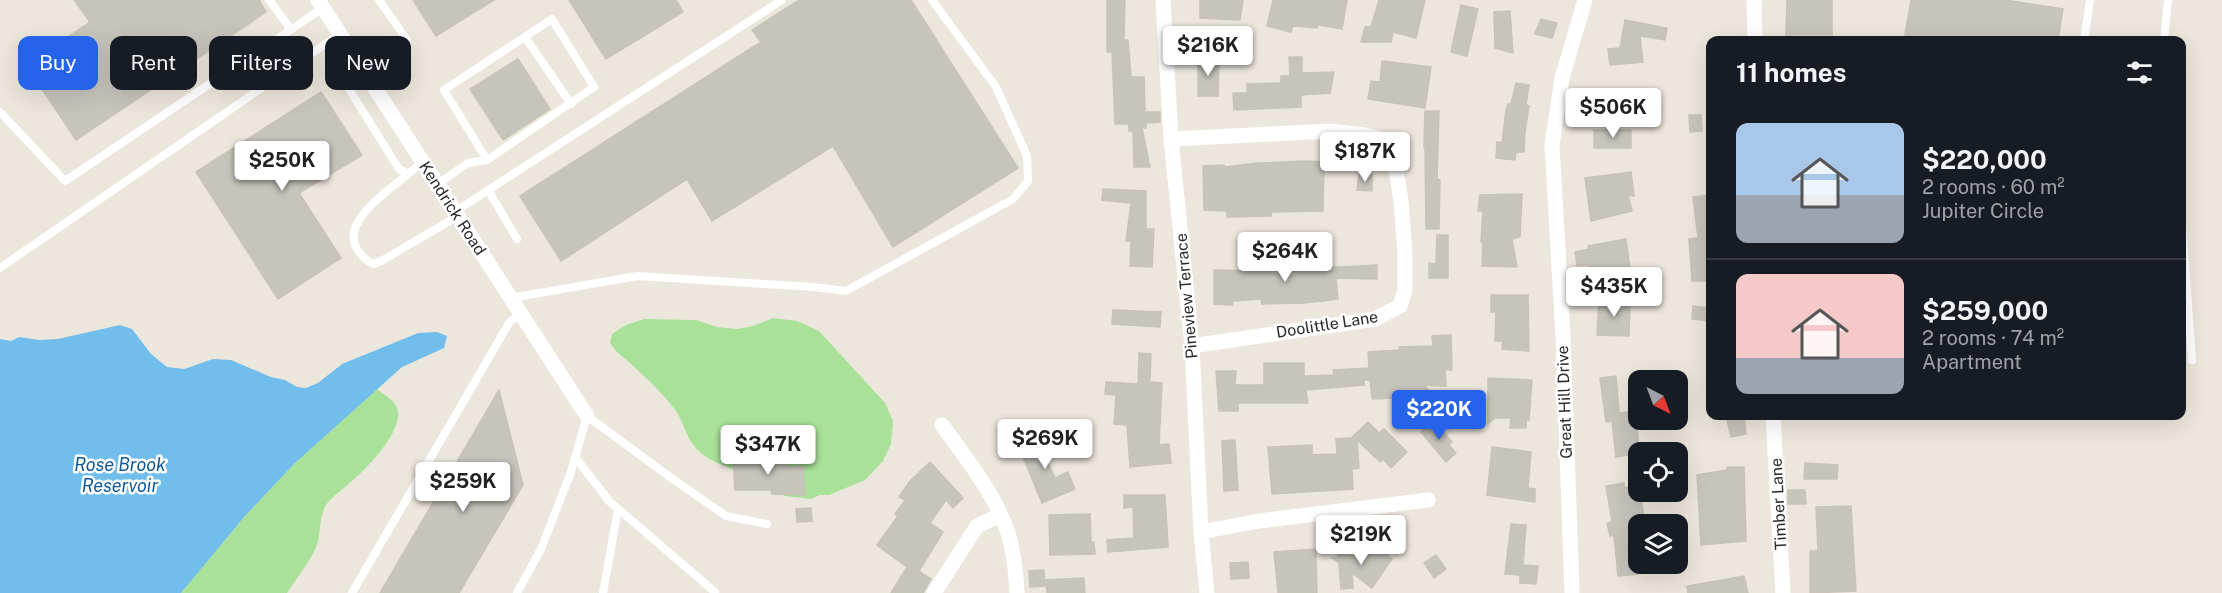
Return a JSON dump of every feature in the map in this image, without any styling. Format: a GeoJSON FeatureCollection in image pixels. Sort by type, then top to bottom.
{"type":"FeatureCollection","features":[{"type":"Feature","properties":{"kind":"street","name":"Pineview Terrace"},"geometry":{"type":"LineString","coordinates":[[1163,0],[1171,139],[1192,346],[1201,532],[1207,593]]}},
{"type":"Feature","properties":{"kind":"street","name":"Great Hill Drive"},"geometry":{"type":"LineString","coordinates":[[1572,593],[1563,337],[1552,145],[1562,78],[1585,0]]}},
{"type":"Feature","properties":{"kind":"street"},"geometry":{"type":"LineString","coordinates":[[1754,0],[1755,36]]}},
{"type":"Feature","properties":{"kind":"street","name":"Kendrick Road"},"geometry":{"type":"LineString","coordinates":[[320,4],[340,34]]}},
{"type":"Feature","properties":{"kind":"street","name":"Kendrick Road"},"geometry":{"type":"LineString","coordinates":[[376,90],[458,213],[587,416]]}},
{"type":"Feature","properties":{"kind":"street","name":"Doolittle Lane"},"geometry":{"type":"LineString","coordinates":[[1171,139],[1331,131],[1374,137],[1384,140],[1392,148],[1401,201],[1405,290],[1400,306],[1375,319],[1192,346]]}},
{"type":"Feature","properties":{"kind":"street","name":"Timber Lane"},"geometry":{"type":"LineString","coordinates":[[1773,420],[1783,593]]}},
{"type":"Feature","properties":{"kind":"street"},"geometry":{"type":"LineString","coordinates":[[942,425],[970,463],[1000,515],[1008,534],[1017,593]]}},
{"type":"Feature","properties":{"kind":"street"},"geometry":{"type":"LineString","coordinates":[[1201,532],[1259,521],[1428,500]]}},
{"type":"Feature","properties":{"kind":"street"},"geometry":{"type":"LineString","coordinates":[[934,593],[977,526],[1000,515]]}},
{"type":"Feature","properties":{"kind":"lane"},"geometry":{"type":"LineString","coordinates":[[269,0],[291,29]]}},
{"type":"Feature","properties":{"kind":"lane"},"geometry":{"type":"LineString","coordinates":[[379,0],[404,36]]}},
{"type":"Feature","properties":{"kind":"lane"},"geometry":{"type":"LineString","coordinates":[[423,162],[365,211],[355,224],[353,234],[355,245],[367,261],[374,264],[383,260],[458,213],[488,190],[782,0]]}},
{"type":"Feature","properties":{"kind":"lane"},"geometry":{"type":"LineString","coordinates":[[511,298],[637,276],[846,291],[1013,199],[1028,181],[1027,156],[996,87],[932,0]]}},
{"type":"Feature","properties":{"kind":"lane"},"geometry":{"type":"LineString","coordinates":[[2085,36],[2090,0]]}},
{"type":"Feature","properties":{"kind":"lane"},"geometry":{"type":"LineString","coordinates":[[2164,36],[2168,0]]}},
{"type":"Feature","properties":{"kind":"lane"},"geometry":{"type":"LineString","coordinates":[[0,112],[66,181],[291,29],[320,4]]}},
{"type":"Feature","properties":{"kind":"lane"},"geometry":{"type":"LineString","coordinates":[[438,184],[468,162],[487,160],[594,87],[552,19],[444,90],[487,160]]}},
{"type":"Feature","properties":{"kind":"lane"},"geometry":{"type":"LineString","coordinates":[[0,268],[340,34]]}},
{"type":"Feature","properties":{"kind":"lane"},"geometry":{"type":"LineString","coordinates":[[525,37],[571,104]]}},
{"type":"Feature","properties":{"kind":"lane"},"geometry":{"type":"LineString","coordinates":[[350,90],[399,169],[408,174]]}},
{"type":"Feature","properties":{"kind":"lane"},"geometry":{"type":"LineString","coordinates":[[488,190],[517,239]]}},
{"type":"Feature","properties":{"kind":"lane"},"geometry":{"type":"LineString","coordinates":[[2186,278],[2192,360]]}},
{"type":"Feature","properties":{"kind":"lane"},"geometry":{"type":"LineString","coordinates":[[352,593],[509,323],[520,313]]}},
{"type":"Feature","properties":{"kind":"lane"},"geometry":{"type":"LineString","coordinates":[[517,593],[541,549],[575,457],[587,416],[726,516],[767,524]]}},
{"type":"Feature","properties":{"kind":"lane"},"geometry":{"type":"LineString","coordinates":[[575,457],[609,501],[715,592]]}},
{"type":"Feature","properties":{"kind":"lane"},"geometry":{"type":"LineString","coordinates":[[603,593],[618,509]]}},
{"type":"Feature","properties":{"kind":"green space"},"geometry":{"type":"Polygon","coordinates":[[[773,318],[797,321],[819,331],[885,403],[893,421],[891,444],[883,461],[865,480],[829,495],[819,495],[812,499],[785,496],[713,461],[692,443],[678,414],[665,398],[616,351],[610,342],[612,334],[626,325],[644,319],[696,320],[717,327],[737,329],[753,326],[773,318]]]}},
{"type":"Feature","properties":{"kind":"green space"},"geometry":{"type":"Polygon","coordinates":[[[377,389],[396,405],[398,417],[396,426],[376,457],[326,505],[322,514],[316,548],[287,593],[181,593],[245,516],[294,464],[377,389]]]}},
{"type":"Feature","properties":{"kind":"water","name":"Rose Brook Reservoir"},"geometry":{"type":"Polygon","coordinates":[[[120,325],[132,329],[151,354],[167,367],[184,369],[213,359],[231,360],[271,377],[285,380],[297,387],[306,388],[318,383],[342,364],[418,333],[437,332],[447,336],[444,348],[402,367],[294,464],[245,516],[181,593],[0,593],[0,339],[11,341],[19,337],[39,340],[58,339],[120,325]]]}},
{"type":"Feature","properties":{"kind":"building"},"geometry":{"type":"Polygon","coordinates":[[[74,0],[259,0],[266,12],[230,36],[209,36],[209,50],[197,58],[197,36],[110,36],[110,90],[150,90],[76,140],[43,90],[98,90],[98,36],[69,36],[90,22],[74,0]]]}},
{"type":"Feature","properties":{"kind":"building"},"geometry":{"type":"Polygon","coordinates":[[[413,0],[494,0],[436,36],[413,0]]]}},
{"type":"Feature","properties":{"kind":"building"},"geometry":{"type":"Polygon","coordinates":[[[569,0],[676,0],[683,12],[606,59],[569,0]]]}},
{"type":"Feature","properties":{"kind":"building"},"geometry":{"type":"Polygon","coordinates":[[[799,0],[911,0],[1018,168],[893,247],[833,146],[712,221],[687,179],[561,261],[520,196],[761,42],[752,30],[799,0]]]}},
{"type":"Feature","properties":{"kind":"building"},"geometry":{"type":"Polygon","coordinates":[[[1107,0],[1125,0],[1124,40],[1128,40],[1131,77],[1144,77],[1145,112],[1160,112],[1160,122],[1146,123],[1146,128],[1142,128],[1150,167],[1134,167],[1133,131],[1129,131],[1129,124],[1115,124],[1112,52],[1107,52],[1107,0]]]}},
{"type":"Feature","properties":{"kind":"building"},"geometry":{"type":"Polygon","coordinates":[[[1200,0],[1243,0],[1240,20],[1200,18],[1200,0]]]}},
{"type":"Feature","properties":{"kind":"building"},"geometry":{"type":"Polygon","coordinates":[[[1273,0],[1347,0],[1342,29],[1318,25],[1317,28],[1293,26],[1291,32],[1267,26],[1273,0]]]}},
{"type":"Feature","properties":{"kind":"building"},"geometry":{"type":"Polygon","coordinates":[[[1379,0],[1425,0],[1416,38],[1393,32],[1391,42],[1361,42],[1365,27],[1371,27],[1379,0]]]}},
{"type":"Feature","properties":{"kind":"building"},"geometry":{"type":"Polygon","coordinates":[[[1787,0],[1832,0],[1832,35],[1786,35],[1787,0]]]}},
{"type":"Feature","properties":{"kind":"building"},"geometry":{"type":"Polygon","coordinates":[[[1911,0],[2005,0],[2063,9],[2059,36],[1905,36],[1911,0]]]}},
{"type":"Feature","properties":{"kind":"building"},"geometry":{"type":"Polygon","coordinates":[[[1461,5],[1478,9],[1467,56],[1451,52],[1461,5]]]}},
{"type":"Feature","properties":{"kind":"building"},"geometry":{"type":"Polygon","coordinates":[[[1510,11],[1513,53],[1495,48],[1494,12],[1510,11]]]}},
{"type":"Feature","properties":{"kind":"building"},"geometry":{"type":"Polygon","coordinates":[[[1541,19],[1557,23],[1552,38],[1535,34],[1541,19]]]}},
{"type":"Feature","properties":{"kind":"building"},"geometry":{"type":"Polygon","coordinates":[[[1625,20],[1667,28],[1665,40],[1640,36],[1643,62],[1610,65],[1608,49],[1620,48],[1625,20]]]}},
{"type":"Feature","properties":{"kind":"building"},"geometry":{"type":"Polygon","coordinates":[[[1289,57],[1302,57],[1302,73],[1334,72],[1330,93],[1301,95],[1301,107],[1234,110],[1233,93],[1247,93],[1247,84],[1281,83],[1281,76],[1290,76],[1289,57]]]}},
{"type":"Feature","properties":{"kind":"building"},"geometry":{"type":"Polygon","coordinates":[[[518,59],[550,109],[503,140],[470,89],[518,59]]]}},
{"type":"Feature","properties":{"kind":"building"},"geometry":{"type":"Polygon","coordinates":[[[1198,59],[1219,59],[1218,96],[1198,96],[1198,59]]]}},
{"type":"Feature","properties":{"kind":"building"},"geometry":{"type":"Polygon","coordinates":[[[1382,61],[1431,67],[1425,108],[1368,99],[1371,81],[1380,82],[1382,61]]]}},
{"type":"Feature","properties":{"kind":"building"},"geometry":{"type":"Polygon","coordinates":[[[1516,83],[1529,85],[1524,152],[1516,152],[1515,160],[1496,158],[1497,142],[1502,143],[1506,110],[1508,104],[1511,104],[1516,83]]]}},
{"type":"Feature","properties":{"kind":"building"},"geometry":{"type":"Polygon","coordinates":[[[321,92],[362,155],[299,193],[341,258],[278,299],[196,172],[321,92]]]}},
{"type":"Feature","properties":{"kind":"building"},"geometry":{"type":"Polygon","coordinates":[[[1584,96],[1607,97],[1608,109],[1587,112],[1584,96]]]}},
{"type":"Feature","properties":{"kind":"building"},"geometry":{"type":"Polygon","coordinates":[[[1425,111],[1439,111],[1437,179],[1440,180],[1439,229],[1426,229],[1425,111]]]}},
{"type":"Feature","properties":{"kind":"building"},"geometry":{"type":"Polygon","coordinates":[[[1689,115],[1701,115],[1702,131],[1690,132],[1689,115]]]}},
{"type":"Feature","properties":{"kind":"building"},"geometry":{"type":"Polygon","coordinates":[[[1594,130],[1631,130],[1631,148],[1594,148],[1594,130]]]}},
{"type":"Feature","properties":{"kind":"building"},"geometry":{"type":"Polygon","coordinates":[[[1306,161],[1324,162],[1323,211],[1271,212],[1271,216],[1227,217],[1227,211],[1204,210],[1203,166],[1224,165],[1224,167],[1306,161]]]}},
{"type":"Feature","properties":{"kind":"building"},"geometry":{"type":"Polygon","coordinates":[[[1631,172],[1634,196],[1628,195],[1632,211],[1591,221],[1585,178],[1631,172]]]}},
{"type":"Feature","properties":{"kind":"building"},"geometry":{"type":"Polygon","coordinates":[[[1372,174],[1372,191],[1357,190],[1359,175],[1372,174]]]}},
{"type":"Feature","properties":{"kind":"building"},"geometry":{"type":"Polygon","coordinates":[[[1103,189],[1146,191],[1146,229],[1154,229],[1152,267],[1130,266],[1131,241],[1126,241],[1131,203],[1102,200],[1103,189]]]}},
{"type":"Feature","properties":{"kind":"building"},"geometry":{"type":"Polygon","coordinates":[[[1522,194],[1520,237],[1512,239],[1517,267],[1482,266],[1483,211],[1478,211],[1480,195],[1522,194]]]}},
{"type":"Feature","properties":{"kind":"building"},"geometry":{"type":"Polygon","coordinates":[[[1706,195],[1706,281],[1692,281],[1689,239],[1698,238],[1693,197],[1706,195]]]}},
{"type":"Feature","properties":{"kind":"building"},"geometry":{"type":"Polygon","coordinates":[[[1437,235],[1448,235],[1448,278],[1429,278],[1429,263],[1436,264],[1437,235]]]}},
{"type":"Feature","properties":{"kind":"building"},"geometry":{"type":"Polygon","coordinates":[[[1626,239],[1632,282],[1590,283],[1589,265],[1577,266],[1575,252],[1589,249],[1588,246],[1626,239]]]}},
{"type":"Feature","properties":{"kind":"building"},"geometry":{"type":"Polygon","coordinates":[[[1259,260],[1301,261],[1302,269],[1377,265],[1377,279],[1336,278],[1338,299],[1262,304],[1261,299],[1233,301],[1232,305],[1214,304],[1214,270],[1259,271],[1259,260]]]}},
{"type":"Feature","properties":{"kind":"building"},"geometry":{"type":"Polygon","coordinates":[[[1491,295],[1528,295],[1529,351],[1502,349],[1503,341],[1495,341],[1496,312],[1491,312],[1491,295]]]}},
{"type":"Feature","properties":{"kind":"building"},"geometry":{"type":"Polygon","coordinates":[[[1599,298],[1630,301],[1629,336],[1597,335],[1599,298]]]}},
{"type":"Feature","properties":{"kind":"building"},"geometry":{"type":"Polygon","coordinates":[[[1693,306],[1706,308],[1706,321],[1692,319],[1693,306]]]}},
{"type":"Feature","properties":{"kind":"building"},"geometry":{"type":"Polygon","coordinates":[[[1113,310],[1161,312],[1160,327],[1112,324],[1113,310]]]}},
{"type":"Feature","properties":{"kind":"building"},"geometry":{"type":"Polygon","coordinates":[[[1451,335],[1452,370],[1445,370],[1446,386],[1424,385],[1434,396],[1372,399],[1370,380],[1364,380],[1364,385],[1306,390],[1308,403],[1238,403],[1238,411],[1219,411],[1216,371],[1236,371],[1235,385],[1264,385],[1264,363],[1304,363],[1304,376],[1334,375],[1333,370],[1369,368],[1368,352],[1400,350],[1399,347],[1433,346],[1432,336],[1451,335]]]}},
{"type":"Feature","properties":{"kind":"building"},"geometry":{"type":"Polygon","coordinates":[[[1139,353],[1151,354],[1150,382],[1162,383],[1159,445],[1169,444],[1171,463],[1130,467],[1127,425],[1114,424],[1116,395],[1105,394],[1106,382],[1138,384],[1139,353]]]}},
{"type":"Feature","properties":{"kind":"building"},"geometry":{"type":"Polygon","coordinates":[[[1616,376],[1619,413],[1628,412],[1628,430],[1637,430],[1638,442],[1628,442],[1628,455],[1616,457],[1612,421],[1606,422],[1600,378],[1616,376]]]}},
{"type":"Feature","properties":{"kind":"building"},"geometry":{"type":"Polygon","coordinates":[[[1488,378],[1532,380],[1529,420],[1526,420],[1526,428],[1510,428],[1511,418],[1495,418],[1488,424],[1488,378]]]}},
{"type":"Feature","properties":{"kind":"building"},"geometry":{"type":"Polygon","coordinates":[[[499,390],[523,485],[459,593],[380,593],[499,390]]]}},
{"type":"Feature","properties":{"kind":"building"},"geometry":{"type":"Polygon","coordinates":[[[1727,420],[1744,420],[1746,434],[1731,437],[1727,420]]]}},
{"type":"Feature","properties":{"kind":"building"},"geometry":{"type":"Polygon","coordinates":[[[1434,421],[1452,442],[1449,445],[1456,453],[1446,462],[1421,432],[1434,421]]]}},
{"type":"Feature","properties":{"kind":"building"},"geometry":{"type":"Polygon","coordinates":[[[1368,422],[1379,433],[1384,429],[1407,452],[1391,468],[1383,459],[1380,462],[1357,440],[1359,468],[1352,469],[1353,489],[1272,494],[1268,447],[1312,445],[1312,455],[1337,454],[1336,439],[1349,438],[1349,440],[1368,422]]]}},
{"type":"Feature","properties":{"kind":"building"},"geometry":{"type":"Polygon","coordinates":[[[1042,431],[1055,445],[1044,455],[1055,478],[1068,472],[1075,489],[1042,503],[1021,452],[1042,431]]]}},
{"type":"Feature","properties":{"kind":"building"},"geometry":{"type":"Polygon","coordinates":[[[1235,440],[1238,490],[1224,491],[1222,441],[1235,440]]]}},
{"type":"Feature","properties":{"kind":"building"},"geometry":{"type":"Polygon","coordinates":[[[1492,447],[1531,452],[1528,488],[1535,489],[1535,502],[1487,495],[1492,447]]]}},
{"type":"Feature","properties":{"kind":"building"},"geometry":{"type":"Polygon","coordinates":[[[733,456],[779,460],[779,463],[787,463],[787,467],[803,467],[805,495],[772,494],[771,490],[735,490],[733,456]]]}},
{"type":"Feature","properties":{"kind":"building"},"geometry":{"type":"Polygon","coordinates":[[[930,462],[963,498],[953,508],[946,500],[930,523],[943,532],[919,571],[931,579],[923,593],[891,593],[907,567],[877,545],[898,516],[895,514],[905,500],[899,497],[910,481],[930,462]]]}},
{"type":"Feature","properties":{"kind":"building"},"geometry":{"type":"Polygon","coordinates":[[[1805,463],[1838,465],[1837,479],[1804,479],[1805,463]]]}},
{"type":"Feature","properties":{"kind":"building"},"geometry":{"type":"Polygon","coordinates":[[[1727,467],[1744,467],[1746,541],[1701,545],[1697,475],[1727,470],[1727,467]]]}},
{"type":"Feature","properties":{"kind":"building"},"geometry":{"type":"Polygon","coordinates":[[[1624,483],[1624,488],[1628,487],[1628,502],[1641,502],[1644,514],[1628,514],[1628,574],[1638,574],[1618,576],[1614,535],[1610,536],[1607,523],[1612,522],[1606,486],[1624,483]]]}},
{"type":"Feature","properties":{"kind":"building"},"geometry":{"type":"Polygon","coordinates":[[[1788,490],[1805,490],[1806,504],[1788,504],[1788,490]]]}},
{"type":"Feature","properties":{"kind":"building"},"geometry":{"type":"Polygon","coordinates":[[[1124,495],[1165,495],[1168,547],[1108,552],[1107,540],[1134,538],[1133,507],[1124,508],[1124,495]]]}},
{"type":"Feature","properties":{"kind":"building"},"geometry":{"type":"Polygon","coordinates":[[[1851,506],[1856,591],[1810,593],[1810,551],[1818,551],[1816,507],[1851,506]]]}},
{"type":"Feature","properties":{"kind":"building"},"geometry":{"type":"Polygon","coordinates":[[[811,508],[812,521],[797,522],[796,509],[811,508]]]}},
{"type":"Feature","properties":{"kind":"building"},"geometry":{"type":"Polygon","coordinates":[[[1090,514],[1091,542],[1094,542],[1095,554],[1050,555],[1049,515],[1090,514]]]}},
{"type":"Feature","properties":{"kind":"building"},"geometry":{"type":"Polygon","coordinates":[[[1511,524],[1526,525],[1523,565],[1538,566],[1536,584],[1520,583],[1520,575],[1505,574],[1511,524]]]}},
{"type":"Feature","properties":{"kind":"building"},"geometry":{"type":"Polygon","coordinates":[[[1338,544],[1349,544],[1350,556],[1372,554],[1377,547],[1392,559],[1372,588],[1352,573],[1353,588],[1341,589],[1339,563],[1332,558],[1338,557],[1338,544]]]}},
{"type":"Feature","properties":{"kind":"building"},"geometry":{"type":"Polygon","coordinates":[[[1316,549],[1317,593],[1278,593],[1274,552],[1316,549]]]}},
{"type":"Feature","properties":{"kind":"building"},"geometry":{"type":"Polygon","coordinates":[[[1436,555],[1446,569],[1434,578],[1424,563],[1436,555]]]}},
{"type":"Feature","properties":{"kind":"building"},"geometry":{"type":"Polygon","coordinates":[[[1248,562],[1249,578],[1231,579],[1230,563],[1248,562]]]}},
{"type":"Feature","properties":{"kind":"building"},"geometry":{"type":"Polygon","coordinates":[[[1044,570],[1045,586],[1030,587],[1029,571],[1044,570]]]}},
{"type":"Feature","properties":{"kind":"building"},"geometry":{"type":"Polygon","coordinates":[[[1744,576],[1748,593],[1688,593],[1687,586],[1744,576]]]}},
{"type":"Feature","properties":{"kind":"building"},"geometry":{"type":"Polygon","coordinates":[[[1084,578],[1085,593],[1047,593],[1046,580],[1084,578]]]}}]}
